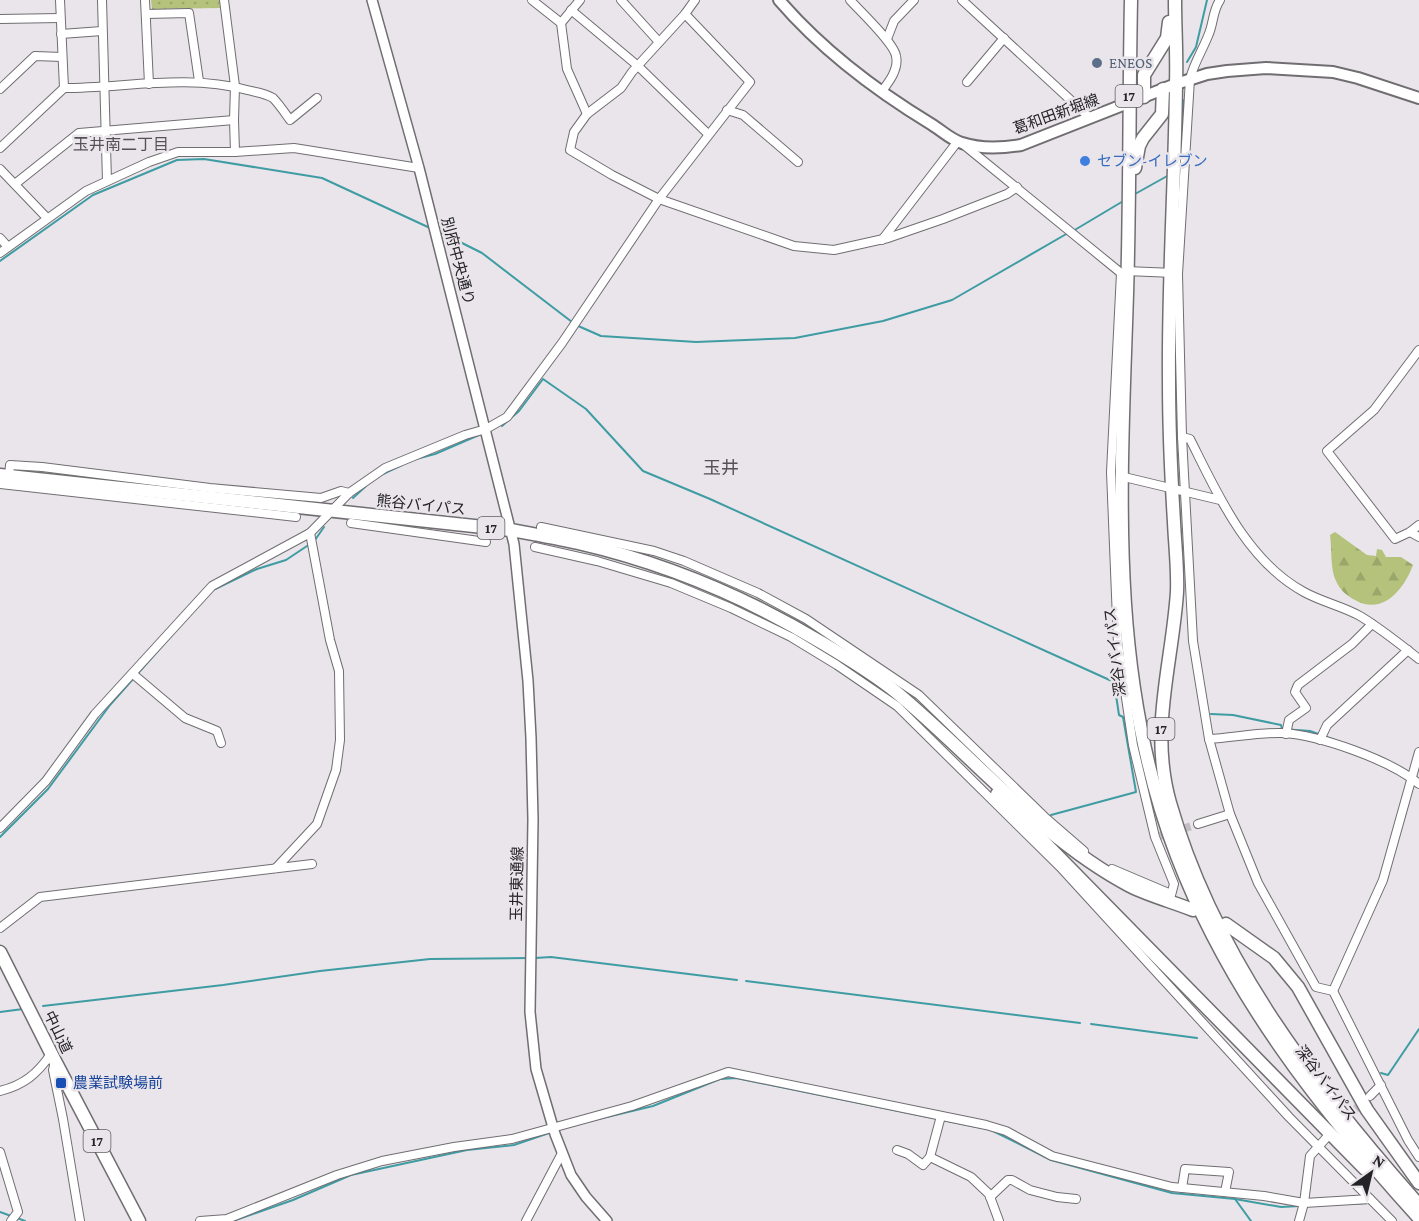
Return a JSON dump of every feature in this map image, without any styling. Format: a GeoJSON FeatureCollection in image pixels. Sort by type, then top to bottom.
{"type":"FeatureCollection","features":[{"type":"Feature","properties":{"kind":"highway","name":"深谷バイパス"},"geometry":{"type":"LineString","coordinates":[[1131,0],[1128,195],[1116,474],[1128,651],[1141,729],[1157,794],[1177,856],[1214,938],[1274,1039],[1315,1098],[1380,1176],[1419,1218]]}},
{"type":"Feature","properties":{"kind":"highway","name":"深谷バイパス"},"geometry":{"type":"LineString","coordinates":[[1175,5],[1174,273],[1169,382],[1177,591],[1164,686],[1161,762],[1170,802],[1184,843],[1219,928],[1282,1034],[1312,1076],[1368,1147],[1419,1204]]}},
{"type":"Feature","properties":{"kind":"highway"},"geometry":{"type":"LineString","coordinates":[[1144,97],[1146,68],[1161,50],[1167,38],[1170,16],[1175,5]]}},
{"type":"Feature","properties":{"kind":"highway"},"geometry":{"type":"LineString","coordinates":[[1128,195],[1143,138],[1162,114],[1163,89]]}},
{"type":"Feature","properties":{"kind":"highway","name":"熊谷バイパス"},"geometry":{"type":"LineString","coordinates":[[3,478],[238,505],[330,511],[511,530],[579,543],[673,577],[726,592],[798,628],[848,658],[895,691],[935,727]]}},
{"type":"Feature","properties":{"kind":"highway","name":"17"},"geometry":{"type":"LineString","coordinates":[[935,727],[1059,839],[1132,886],[1170,898],[1193,910]]}},
{"type":"Feature","properties":{"kind":"highway","name":"17"},"geometry":{"type":"LineString","coordinates":[[935,727],[1065,867],[1268,1068],[1415,1221]]}},
{"type":"Feature","properties":{"kind":"highway"},"geometry":{"type":"LineString","coordinates":[[1226,924],[1274,958],[1298,987],[1367,1110],[1419,1183]]}},
{"type":"Feature","properties":{"kind":"highway","name":"中山道"},"geometry":{"type":"LineString","coordinates":[[0,952],[139,1221]]}},
{"type":"Feature","properties":{"kind":"main road","name":"葛和田新堀線"},"geometry":{"type":"LineString","coordinates":[[779,0],[817,41],[882,91],[960,142],[1003,148],[1021,145],[1176,84],[1227,71],[1266,68],[1333,72],[1419,98]]}},
{"type":"Feature","properties":{"kind":"street"},"geometry":{"type":"LineString","coordinates":[[60,0],[63,88]]}},
{"type":"Feature","properties":{"kind":"street"},"geometry":{"type":"LineString","coordinates":[[102,0],[107,181]]}},
{"type":"Feature","properties":{"kind":"street"},"geometry":{"type":"LineString","coordinates":[[145,0],[149,84]]}},
{"type":"Feature","properties":{"kind":"street"},"geometry":{"type":"LineString","coordinates":[[224,0],[235,86],[236,152]]}},
{"type":"Feature","properties":{"kind":"street","name":"別府中央通り"},"geometry":{"type":"LineString","coordinates":[[372,0],[419,168],[511,530]]}},
{"type":"Feature","properties":{"kind":"street"},"geometry":{"type":"LineString","coordinates":[[532,0],[561,23],[567,69],[587,114]]}},
{"type":"Feature","properties":{"kind":"street"},"geometry":{"type":"LineString","coordinates":[[561,23],[580,0]]}},
{"type":"Feature","properties":{"kind":"street"},"geometry":{"type":"LineString","coordinates":[[621,0],[659,42]]}},
{"type":"Feature","properties":{"kind":"street"},"geometry":{"type":"LineString","coordinates":[[695,0],[621,88],[587,114],[574,132],[570,150],[659,199],[794,246],[834,250],[882,240],[970,209],[1007,194],[1017,187]]}},
{"type":"Feature","properties":{"kind":"street"},"geometry":{"type":"LineString","coordinates":[[850,0],[887,39],[896,56],[896,68],[882,91]]}},
{"type":"Feature","properties":{"kind":"street"},"geometry":{"type":"LineString","coordinates":[[887,39],[894,21],[914,0]]}},
{"type":"Feature","properties":{"kind":"street"},"geometry":{"type":"LineString","coordinates":[[962,0],[1090,118]]}},
{"type":"Feature","properties":{"kind":"street"},"geometry":{"type":"LineString","coordinates":[[1220,0],[1214,10],[1210,33],[1194,63],[1190,79],[1174,273],[1193,640],[1209,739],[1230,814],[1258,883],[1316,987],[1333,991],[1418,1155]]}},
{"type":"Feature","properties":{"kind":"street"},"geometry":{"type":"LineString","coordinates":[[571,10],[638,66],[708,134]]}},
{"type":"Feature","properties":{"kind":"street"},"geometry":{"type":"LineString","coordinates":[[146,14],[189,13],[199,81]]}},
{"type":"Feature","properties":{"kind":"street"},"geometry":{"type":"LineString","coordinates":[[0,828],[46,781],[95,714],[212,586],[310,533],[349,493],[385,468],[465,435],[486,429],[507,417],[570,331],[659,199],[750,82],[685,14]]}},
{"type":"Feature","properties":{"kind":"street"},"geometry":{"type":"LineString","coordinates":[[0,19],[60,18]]}},
{"type":"Feature","properties":{"kind":"street"},"geometry":{"type":"LineString","coordinates":[[61,34],[102,31]]}},
{"type":"Feature","properties":{"kind":"street"},"geometry":{"type":"LineString","coordinates":[[967,82],[1004,38]]}},
{"type":"Feature","properties":{"kind":"street"},"geometry":{"type":"LineString","coordinates":[[1,85],[35,56],[62,57]]}},
{"type":"Feature","properties":{"kind":"street"},"geometry":{"type":"LineString","coordinates":[[0,148],[63,88],[104,88],[199,81],[235,86],[266,94],[274,99],[290,120],[317,98]]}},
{"type":"Feature","properties":{"kind":"street"},"geometry":{"type":"LineString","coordinates":[[727,110],[744,115],[798,162]]}},
{"type":"Feature","properties":{"kind":"street"},"geometry":{"type":"LineString","coordinates":[[15,184],[79,133],[234,120]]}},
{"type":"Feature","properties":{"kind":"street"},"geometry":{"type":"LineString","coordinates":[[882,240],[960,142],[1124,272],[1174,273]]}},
{"type":"Feature","properties":{"kind":"street"},"geometry":{"type":"LineString","coordinates":[[0,253],[86,191],[178,152],[236,152],[294,148],[419,168]]}},
{"type":"Feature","properties":{"kind":"street"},"geometry":{"type":"LineString","coordinates":[[0,169],[47,218]]}},
{"type":"Feature","properties":{"kind":"street"},"geometry":{"type":"LineString","coordinates":[[0,238],[8,247]]}},
{"type":"Feature","properties":{"kind":"street"},"geometry":{"type":"LineString","coordinates":[[1419,350],[1416,364],[1374,410],[1327,451],[1395,539],[1419,525]]}},
{"type":"Feature","properties":{"kind":"street"},"geometry":{"type":"LineString","coordinates":[[1182,437],[1190,439],[1220,500],[1245,537],[1274,571],[1304,592],[1359,615],[1419,659]]}},
{"type":"Feature","properties":{"kind":"street"},"geometry":{"type":"LineString","coordinates":[[3,478],[10,465],[321,498],[341,491],[349,493]]}},
{"type":"Feature","properties":{"kind":"street"},"geometry":{"type":"LineString","coordinates":[[1170,898],[1174,884],[1157,836],[1133,745],[1118,644],[1116,474],[1220,500]]}},
{"type":"Feature","properties":{"kind":"street"},"geometry":{"type":"LineString","coordinates":[[238,505],[296,517]]}},
{"type":"Feature","properties":{"kind":"street"},"geometry":{"type":"LineString","coordinates":[[351,523],[392,518],[486,542]]}},
{"type":"Feature","properties":{"kind":"street"},"geometry":{"type":"LineString","coordinates":[[541,527],[654,551],[758,593],[837,665],[897,706],[1065,867],[1318,1146],[1392,1221]]}},
{"type":"Feature","properties":{"kind":"street","name":"玉井東通線"},"geometry":{"type":"LineString","coordinates":[[511,530],[526,660],[531,738],[530,1012],[536,1069],[562,1153],[576,1183],[607,1221]]}},
{"type":"Feature","properties":{"kind":"street"},"geometry":{"type":"LineString","coordinates":[[1410,532],[1419,537]]}},
{"type":"Feature","properties":{"kind":"street"},"geometry":{"type":"LineString","coordinates":[[276,868],[316,824],[336,770],[340,740],[339,671],[330,640],[310,533]]}},
{"type":"Feature","properties":{"kind":"street"},"geometry":{"type":"LineString","coordinates":[[535,547],[673,577],[680,560]]}},
{"type":"Feature","properties":{"kind":"street"},"geometry":{"type":"LineString","coordinates":[[1286,734],[1289,720],[1306,708],[1295,692],[1298,685],[1352,644],[1372,624]]}},
{"type":"Feature","properties":{"kind":"street"},"geometry":{"type":"LineString","coordinates":[[798,628],[918,695],[1086,856]]}},
{"type":"Feature","properties":{"kind":"street"},"geometry":{"type":"LineString","coordinates":[[1321,737],[1327,725],[1408,650]]}},
{"type":"Feature","properties":{"kind":"street"},"geometry":{"type":"LineString","coordinates":[[133,674],[185,718],[217,730],[221,743]]}},
{"type":"Feature","properties":{"kind":"street"},"geometry":{"type":"LineString","coordinates":[[1209,739],[1286,734],[1321,737],[1383,763],[1416,781]]}},
{"type":"Feature","properties":{"kind":"street"},"geometry":{"type":"LineString","coordinates":[[1333,991],[1383,880],[1416,781],[1419,752]]}},
{"type":"Feature","properties":{"kind":"street"},"geometry":{"type":"LineString","coordinates":[[1198,824],[1230,814]]}},
{"type":"Feature","properties":{"kind":"street"},"geometry":{"type":"LineString","coordinates":[[0,928],[40,897],[312,864]]}},
{"type":"Feature","properties":{"kind":"street"},"geometry":{"type":"LineString","coordinates":[[0,1091],[18,1086],[53,1057]]}},
{"type":"Feature","properties":{"kind":"street"},"geometry":{"type":"LineString","coordinates":[[53,1057],[53,1070],[70,1153],[80,1221]]}},
{"type":"Feature","properties":{"kind":"street"},"geometry":{"type":"LineString","coordinates":[[200,1221],[227,1219],[337,1175],[382,1161],[512,1139],[554,1129],[632,1106],[728,1072],[940,1119],[1006,1131],[1052,1156],[1172,1187],[1225,1192],[1303,1206],[1370,1199]]}},
{"type":"Feature","properties":{"kind":"street"},"geometry":{"type":"LineString","coordinates":[[1370,1096],[1381,1085]]}},
{"type":"Feature","properties":{"kind":"street"},"geometry":{"type":"LineString","coordinates":[[897,1150],[923,1164],[930,1156],[940,1119]]}},
{"type":"Feature","properties":{"kind":"street"},"geometry":{"type":"LineString","coordinates":[[1299,1221],[1310,1156],[1327,1137]]}},
{"type":"Feature","properties":{"kind":"street"},"geometry":{"type":"LineString","coordinates":[[0,1152],[18,1212],[14,1218]]}},
{"type":"Feature","properties":{"kind":"street"},"geometry":{"type":"LineString","coordinates":[[526,1221],[562,1153]]}},
{"type":"Feature","properties":{"kind":"street"},"geometry":{"type":"LineString","coordinates":[[930,1156],[971,1177],[990,1197],[999,1221]]}},
{"type":"Feature","properties":{"kind":"street"},"geometry":{"type":"LineString","coordinates":[[1182,1188],[1185,1169],[1229,1172],[1225,1192]]}},
{"type":"Feature","properties":{"kind":"street"},"geometry":{"type":"LineString","coordinates":[[990,1197],[1008,1180],[1012,1180],[1030,1190],[1076,1199]]}},
{"type":"Feature","properties":{"kind":"green space"},"geometry":{"type":"Polygon","coordinates":[[[151,0],[219,0],[220,8],[152,9],[151,0]]]}},
{"type":"Feature","properties":{"kind":"green space"},"geometry":{"type":"Polygon","coordinates":[[[1335,532],[1367,555],[1376,556],[1377,549],[1382,550],[1386,557],[1401,557],[1413,565],[1404,583],[1391,598],[1375,605],[1365,604],[1349,597],[1344,592],[1333,571],[1330,535],[1335,532]]]}},
{"type":"Feature","properties":{"kind":"waterway"},"geometry":{"type":"LineString","coordinates":[[1187,62],[1196,47],[1207,0]]}},
{"type":"Feature","properties":{"kind":"waterway"},"geometry":{"type":"LineString","coordinates":[[1182,142],[1184,100]]}},
{"type":"Feature","properties":{"kind":"waterway"},"geometry":{"type":"LineString","coordinates":[[0,261],[93,195],[177,160],[204,159],[322,178],[430,228]]}},
{"type":"Feature","properties":{"kind":"waterway"},"geometry":{"type":"LineString","coordinates":[[1135,194],[1169,175]]}},
{"type":"Feature","properties":{"kind":"waterway"},"geometry":{"type":"LineString","coordinates":[[1073,231],[1125,200]]}},
{"type":"Feature","properties":{"kind":"waterway"},"geometry":{"type":"LineString","coordinates":[[438,231],[482,253],[572,322]]}},
{"type":"Feature","properties":{"kind":"waterway"},"geometry":{"type":"LineString","coordinates":[[576,325],[601,336],[696,342],[795,338],[883,321],[952,300],[1068,233]]}},
{"type":"Feature","properties":{"kind":"waterway"},"geometry":{"type":"LineString","coordinates":[[502,426],[519,411],[543,379],[586,409],[643,471],[710,499],[1114,682],[1119,715],[1123,717],[1136,792],[1051,815]]}},
{"type":"Feature","properties":{"kind":"waterway"},"geometry":{"type":"LineString","coordinates":[[416,459],[435,454],[479,435]]}},
{"type":"Feature","properties":{"kind":"waterway"},"geometry":{"type":"LineString","coordinates":[[383,474],[402,465]]}},
{"type":"Feature","properties":{"kind":"waterway"},"geometry":{"type":"LineString","coordinates":[[353,498],[366,486]]}},
{"type":"Feature","properties":{"kind":"waterway"},"geometry":{"type":"LineString","coordinates":[[315,540],[324,527]]}},
{"type":"Feature","properties":{"kind":"waterway"},"geometry":{"type":"LineString","coordinates":[[213,590],[257,569],[286,560],[310,544]]}},
{"type":"Feature","properties":{"kind":"waterway"},"geometry":{"type":"LineString","coordinates":[[0,837],[48,789],[110,705],[171,636]]}},
{"type":"Feature","properties":{"kind":"waterway"},"geometry":{"type":"LineString","coordinates":[[1211,714],[1233,715],[1281,725],[1282,729],[1310,731],[1335,740]]}},
{"type":"Feature","properties":{"kind":"waterway"},"geometry":{"type":"LineString","coordinates":[[535,958],[551,957],[737,980]]}},
{"type":"Feature","properties":{"kind":"waterway"},"geometry":{"type":"LineString","coordinates":[[43,1006],[430,959],[529,958]]}},
{"type":"Feature","properties":{"kind":"waterway"},"geometry":{"type":"LineString","coordinates":[[746,981],[1080,1023]]}},
{"type":"Feature","properties":{"kind":"waterway"},"geometry":{"type":"LineString","coordinates":[[0,1012],[23,1009]]}},
{"type":"Feature","properties":{"kind":"waterway"},"geometry":{"type":"LineString","coordinates":[[1091,1024],[1197,1038]]}},
{"type":"Feature","properties":{"kind":"waterway"},"geometry":{"type":"LineString","coordinates":[[1381,1073],[1388,1075],[1419,1029]]}},
{"type":"Feature","properties":{"kind":"waterway"},"geometry":{"type":"LineString","coordinates":[[586,1122],[653,1106],[720,1079],[736,1078],[982,1128]]}},
{"type":"Feature","properties":{"kind":"waterway"},"geometry":{"type":"LineString","coordinates":[[991,1130],[1051,1160],[1172,1193],[1235,1199],[1281,1207],[1300,1206]]}},
{"type":"Feature","properties":{"kind":"waterway"},"geometry":{"type":"LineString","coordinates":[[233,1221],[293,1200],[351,1175],[467,1150],[514,1145],[552,1132]]}},
{"type":"Feature","properties":{"kind":"waterway"},"geometry":{"type":"LineString","coordinates":[[1235,1199],[1251,1221]]}},
{"type":"Feature","properties":{"kind":"waterway"},"geometry":{"type":"LineString","coordinates":[[1350,1204],[1368,1203]]}},
{"type":"Feature","properties":{"kind":"waterway"},"geometry":{"type":"LineString","coordinates":[[0,1212],[11,1216]]}},
{"type":"Feature","properties":{"kind":"waterway"},"geometry":{"type":"LineString","coordinates":[[17,1218],[25,1221]]}},
{"type":"Feature","properties":{"kind":"tunnel"},"geometry":{"type":"LineString","coordinates":[[1160,836],[1198,824]]}},
{"type":"Feature","properties":{"kind":"tunnel"},"geometry":{"type":"LineString","coordinates":[[1343,1121],[1365,1100]]}},
{"type":"Feature","properties":{"kind":"place","name":"ENEOS"},"geometry":{"type":"Point","coordinates":[1097,63]}},
{"type":"Feature","properties":{"kind":"place","name":"セブン-イレブン"},"geometry":{"type":"Point","coordinates":[1085,161]}},
{"type":"Feature","properties":{"kind":"place","name":"農業試験場前"},"geometry":{"type":"Point","coordinates":[61,1083]}},
{"type":"Feature","properties":{"kind":"district","name":"玉井南二丁目"},"geometry":{"type":"Point","coordinates":[121,144]}},
{"type":"Feature","properties":{"kind":"district","name":"玉井"},"geometry":{"type":"Point","coordinates":[721,468]}}]}
